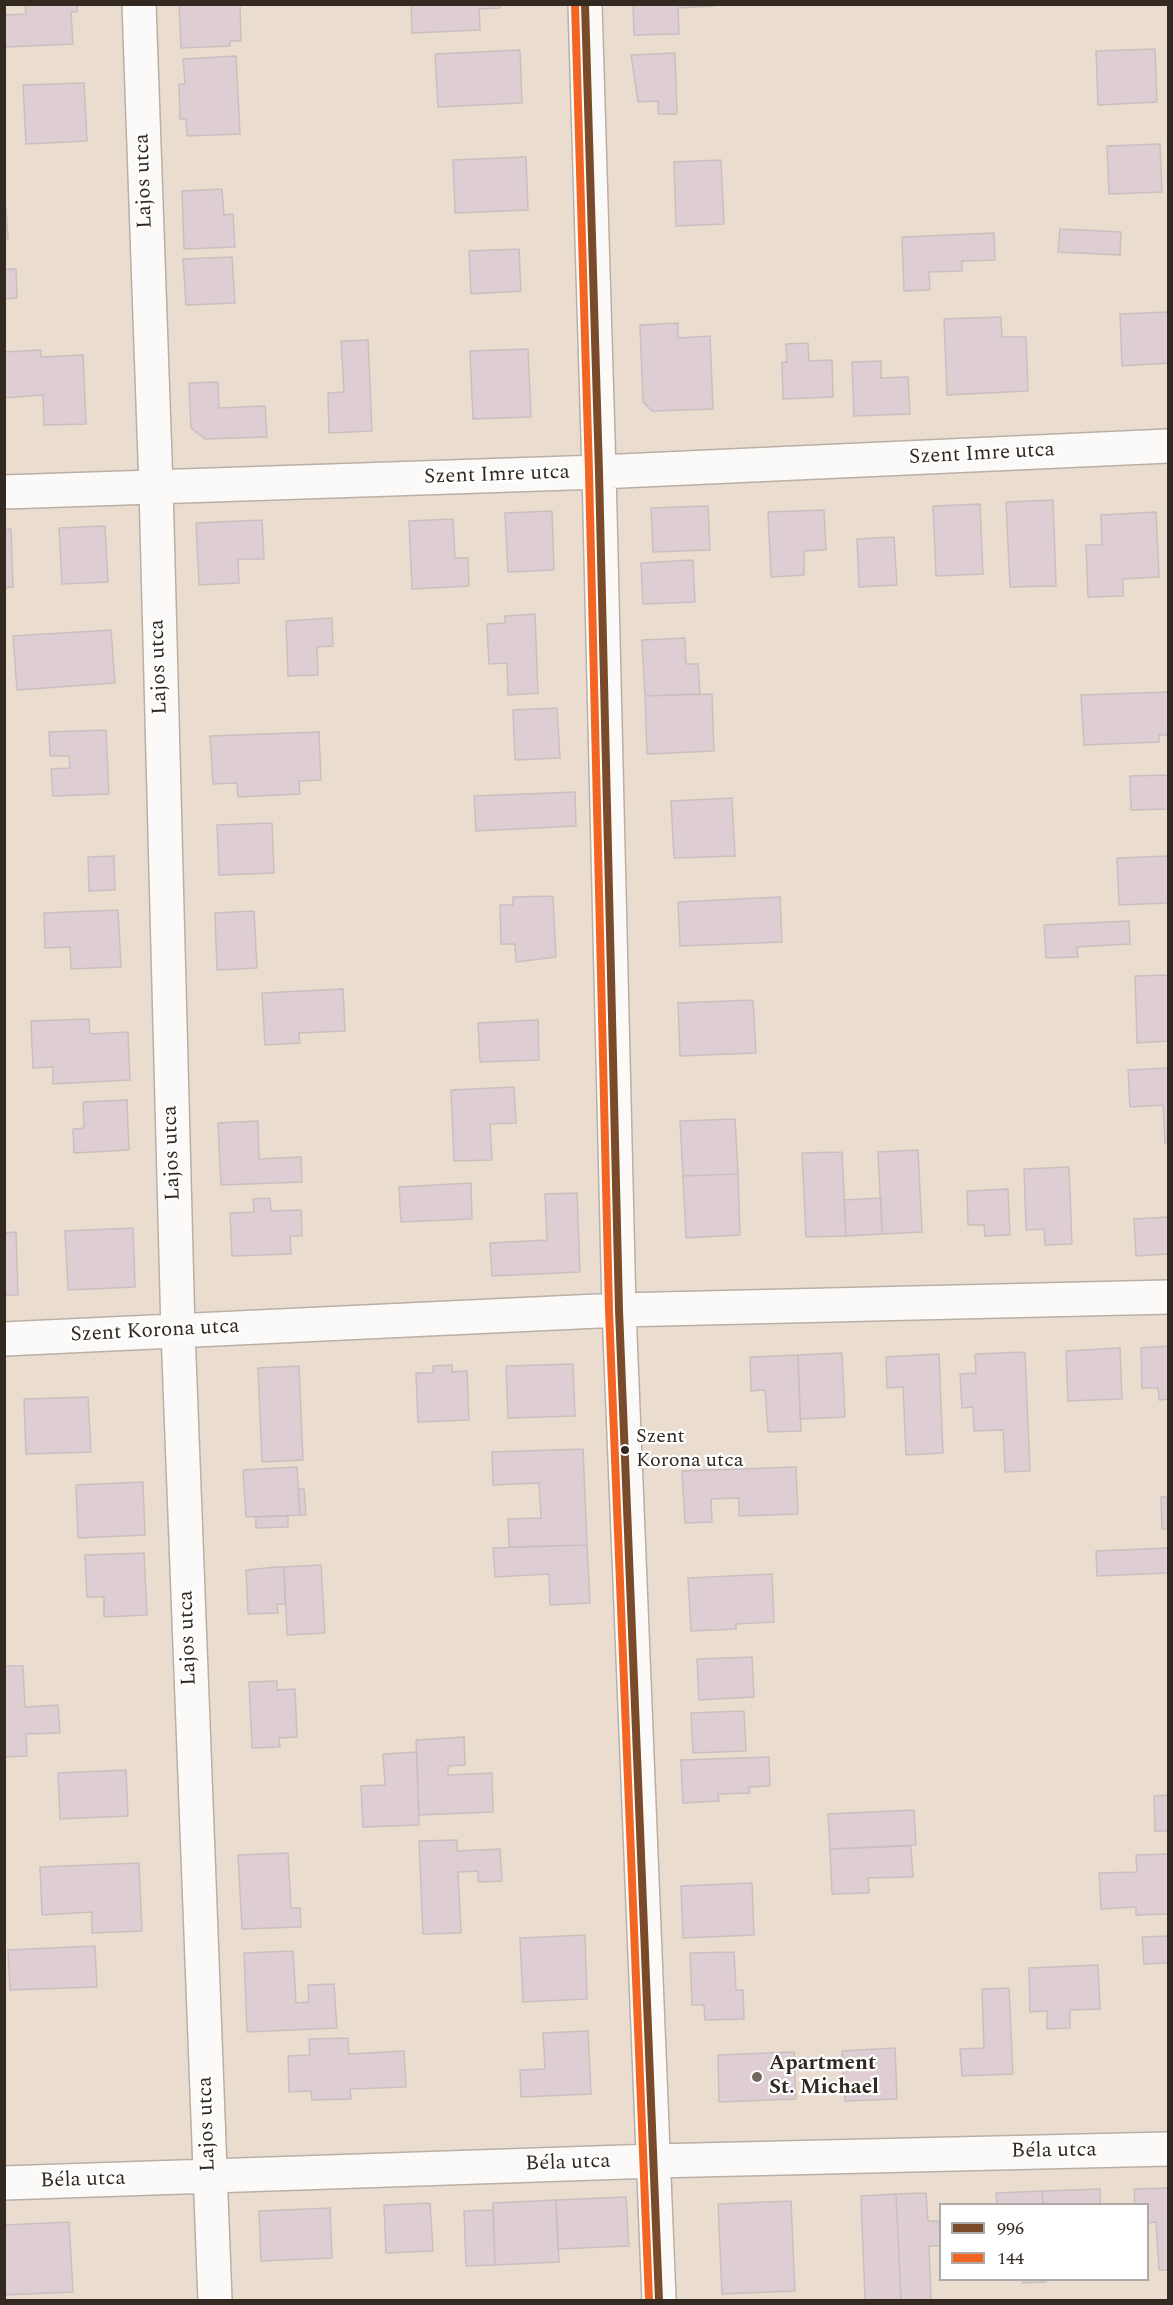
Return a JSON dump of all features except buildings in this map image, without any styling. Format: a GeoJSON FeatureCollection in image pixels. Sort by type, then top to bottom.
{"type":"FeatureCollection","features":[{"type":"Feature","properties":{"kind":"street","name":"Lajos utca"},"geometry":{"type":"LineString","coordinates":[[139,4],[156,487],[178,1331],[215,2301]]}},
{"type":"Feature","properties":{"kind":"street"},"geometry":{"type":"LineString","coordinates":[[585,4],[599,472],[619,1310],[659,2301]]}},
{"type":"Feature","properties":{"kind":"street","name":"Szent Imre utca"},"geometry":{"type":"LineString","coordinates":[[4,492],[599,472],[1168,446]]}},
{"type":"Feature","properties":{"kind":"street","name":"Szent Korona utca"},"geometry":{"type":"LineString","coordinates":[[4,1339],[619,1310],[1168,1297]]}},
{"type":"Feature","properties":{"kind":"street","name":"Béla utca"},"geometry":{"type":"LineString","coordinates":[[4,2183],[654,2161],[1168,2149]]}},
{"type":"Feature","properties":{"kind":"transit line","name":"144"},"geometry":{"type":"LineString","coordinates":[[575,4],[589,472],[609,1310],[649,2300]]}},
{"type":"Feature","properties":{"kind":"transit line","name":"996"},"geometry":{"type":"LineString","coordinates":[[585,4],[599,472],[619,1310],[659,2300]]}},
{"type":"Feature","properties":{"kind":"place","name":"Szent Korona utca"},"geometry":{"type":"Point","coordinates":[625,1450]}},
{"type":"Feature","properties":{"kind":"place","name":"Apartment St. Michael"},"geometry":{"type":"Point","coordinates":[757,2077]}}]}
